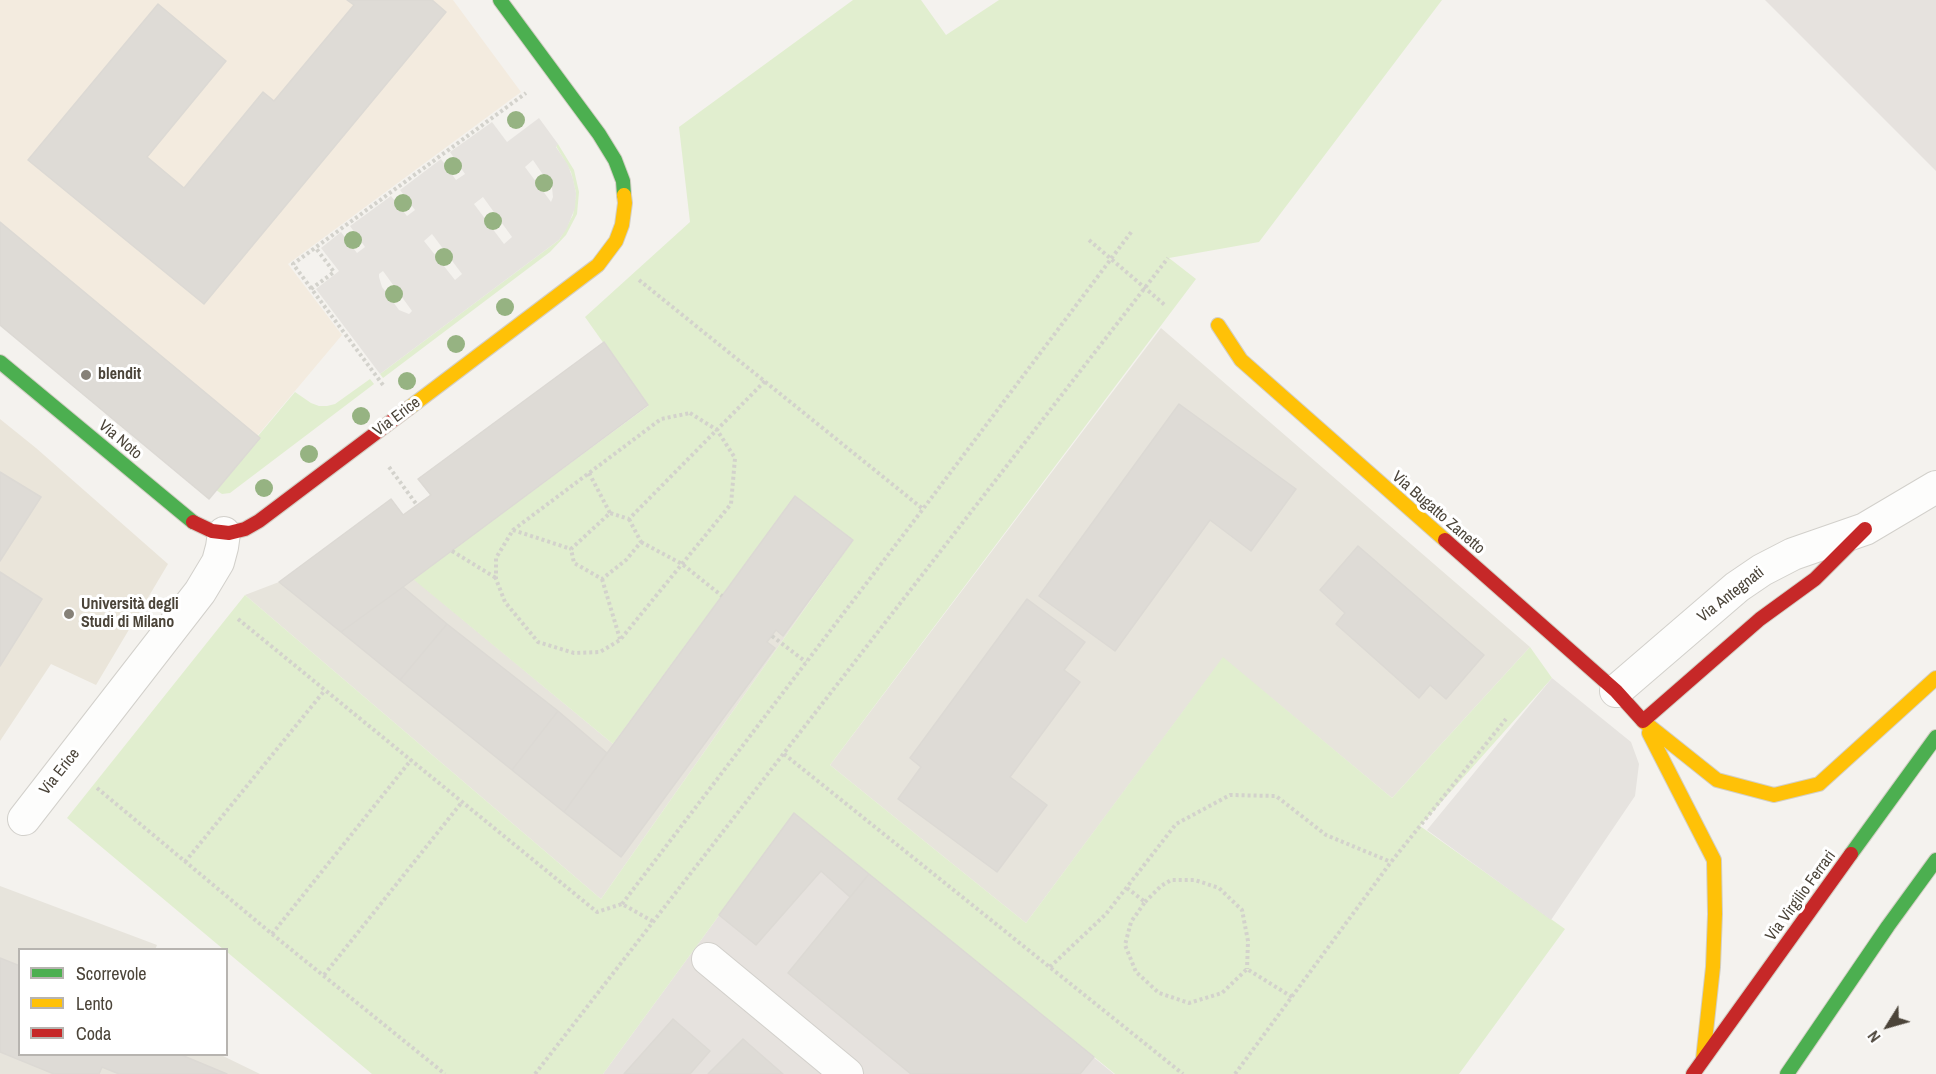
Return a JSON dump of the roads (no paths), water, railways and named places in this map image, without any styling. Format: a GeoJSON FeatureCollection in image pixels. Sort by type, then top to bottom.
{"type":"FeatureCollection","features":[{"type":"Feature","properties":{"kind":"street","name":"Via Erice"},"geometry":{"type":"LineString","coordinates":[[24,819],[200,592],[218,562],[224,533],[245,529],[263,518],[584,276],[598,265],[616,241],[622,225],[625,203],[623,181],[615,160],[599,134],[500,0]]}},
{"type":"Feature","properties":{"kind":"street","name":"Via Bugatto Zanetto"},"geometry":{"type":"LineString","coordinates":[[1218,325],[1241,360],[1616,691],[1643,721]]}},
{"type":"Feature","properties":{"kind":"street","name":"Via Noto"},"geometry":{"type":"LineString","coordinates":[[0,362],[187,517],[207,529],[224,533]]}},
{"type":"Feature","properties":{"kind":"street","name":"Via Antegnati"},"geometry":{"type":"LineString","coordinates":[[1616,691],[1737,588],[1762,570],[1793,554],[1865,529],[1936,487]]}},
{"type":"Feature","properties":{"kind":"street","name":"Via Antegnati"},"geometry":{"type":"LineString","coordinates":[[1643,721],[1760,619],[1815,579],[1865,529]]}},
{"type":"Feature","properties":{"kind":"street"},"geometry":{"type":"LineString","coordinates":[[1643,721],[1718,780],[1774,795],[1819,784],[1936,678]]}},
{"type":"Feature","properties":{"kind":"street"},"geometry":{"type":"LineString","coordinates":[[1643,721],[1714,860],[1713,967],[1702,1061]]}},
{"type":"Feature","properties":{"kind":"street","name":"Via Virgilio Ferrari"},"geometry":{"type":"LineString","coordinates":[[1693,1074],[1936,738]]}},
{"type":"Feature","properties":{"kind":"street"},"geometry":{"type":"LineString","coordinates":[[1787,1074],[1936,860]]}},
{"type":"Feature","properties":{"kind":"street"},"geometry":{"type":"LineString","coordinates":[[708,959],[847,1074]]}},
{"type":"Feature","properties":{"kind":"place","name":"blendit"},"geometry":{"type":"Point","coordinates":[86,375]}},
{"type":"Feature","properties":{"kind":"place","name":"Università degli Studi di Milano"},"geometry":{"type":"Point","coordinates":[69,614]}}]}
